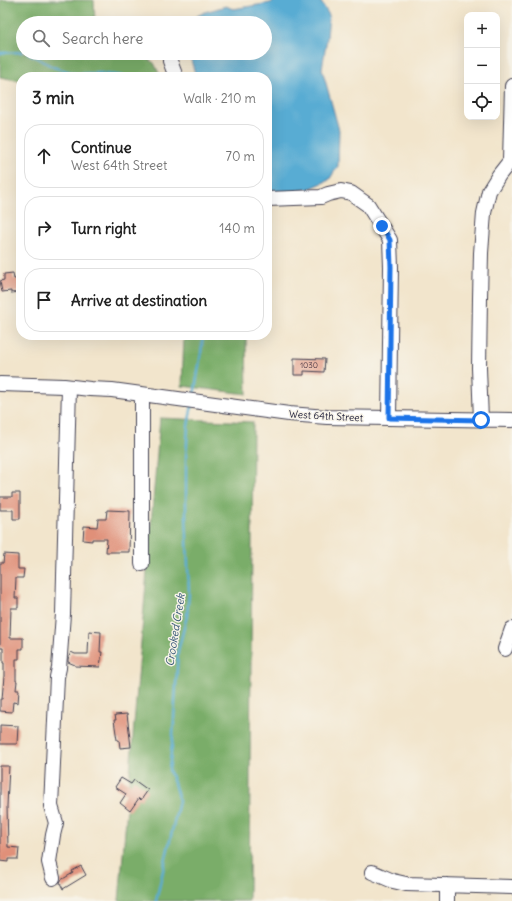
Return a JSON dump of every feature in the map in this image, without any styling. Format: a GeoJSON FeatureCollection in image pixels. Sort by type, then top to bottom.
{"type":"FeatureCollection","features":[{"type":"Feature","properties":{"kind":"street"},"geometry":{"type":"LineString","coordinates":[[170,61],[174,72]]}},
{"type":"Feature","properties":{"kind":"street"},"geometry":{"type":"LineString","coordinates":[[481,420],[479,376],[480,298],[484,213],[488,191],[498,175],[511,161],[512,86]]}},
{"type":"Feature","properties":{"kind":"street"},"geometry":{"type":"LineString","coordinates":[[272,199],[321,197],[341,191],[350,193],[368,205],[390,240],[389,418]]}},
{"type":"Feature","properties":{"kind":"street","name":"West 64th Street"},"geometry":{"type":"LineString","coordinates":[[0,384],[112,390],[289,414],[327,417],[512,420]]}},
{"type":"Feature","properties":{"kind":"street"},"geometry":{"type":"LineString","coordinates":[[53,878],[49,862],[56,823],[51,806],[57,677],[63,614],[69,387]]}},
{"type":"Feature","properties":{"kind":"street"},"geometry":{"type":"LineString","coordinates":[[142,394],[142,564]]}},
{"type":"Feature","properties":{"kind":"street"},"geometry":{"type":"LineString","coordinates":[[505,649],[512,629]]}},
{"type":"Feature","properties":{"kind":"street"},"geometry":{"type":"LineString","coordinates":[[372,872],[393,881],[406,884],[512,887]]}},
{"type":"Feature","properties":{"kind":"street"},"geometry":{"type":"LineString","coordinates":[[447,885],[447,901]]}},
{"type":"Feature","properties":{"kind":"green space"},"geometry":{"type":"Polygon","coordinates":[[[0,0],[94,0],[95,16],[16,16],[16,60],[149,60],[154,63],[158,72],[16,72],[16,80],[0,77],[0,0]]]}},
{"type":"Feature","properties":{"kind":"green space"},"geometry":{"type":"Polygon","coordinates":[[[184,340],[246,340],[247,394],[182,386],[184,340]]]}},
{"type":"Feature","properties":{"kind":"green space"},"geometry":{"type":"Polygon","coordinates":[[[160,418],[253,422],[249,901],[119,901],[160,418]]]}},
{"type":"Feature","properties":{"kind":"water"},"geometry":{"type":"Polygon","coordinates":[[[276,0],[318,0],[321,2],[329,15],[322,69],[339,130],[338,166],[329,180],[309,189],[272,194],[272,72],[195,72],[191,60],[272,60],[272,16],[197,16],[226,6],[233,9],[270,3],[276,0]]]}},
{"type":"Feature","properties":{"kind":"building"},"geometry":{"type":"Polygon","coordinates":[[[13,273],[14,279],[16,279],[16,292],[11,293],[11,291],[2,292],[0,281],[4,280],[4,274],[13,273]]]}},
{"type":"Feature","properties":{"kind":"building"},"geometry":{"type":"Polygon","coordinates":[[[294,358],[325,359],[324,372],[304,371],[304,375],[294,375],[294,358]]]}},
{"type":"Feature","properties":{"kind":"building"},"geometry":{"type":"Polygon","coordinates":[[[12,493],[20,493],[20,519],[13,519],[13,510],[0,510],[0,497],[12,497],[12,493]]]}},
{"type":"Feature","properties":{"kind":"building"},"geometry":{"type":"Polygon","coordinates":[[[107,510],[130,511],[129,552],[106,552],[107,539],[92,539],[92,541],[83,540],[84,526],[97,527],[98,519],[106,519],[107,510]]]}},
{"type":"Feature","properties":{"kind":"building"},"geometry":{"type":"Polygon","coordinates":[[[4,554],[18,555],[18,569],[24,569],[23,578],[16,578],[15,598],[18,598],[18,608],[11,608],[10,638],[23,638],[23,649],[19,649],[19,659],[16,659],[16,690],[19,690],[18,703],[13,702],[12,712],[0,711],[4,663],[3,648],[0,648],[0,563],[3,563],[4,554]]]}},
{"type":"Feature","properties":{"kind":"building"},"geometry":{"type":"Polygon","coordinates":[[[89,631],[101,632],[100,652],[102,652],[100,667],[75,666],[68,662],[68,659],[71,652],[75,654],[88,654],[89,631]]]}},
{"type":"Feature","properties":{"kind":"building"},"geometry":{"type":"Polygon","coordinates":[[[127,714],[131,747],[120,748],[119,740],[117,740],[114,720],[116,720],[115,715],[127,714]]]}},
{"type":"Feature","properties":{"kind":"building"},"geometry":{"type":"Polygon","coordinates":[[[0,725],[18,726],[17,744],[0,744],[0,725]]]}},
{"type":"Feature","properties":{"kind":"building"},"geometry":{"type":"Polygon","coordinates":[[[0,766],[9,766],[7,806],[8,847],[19,848],[18,859],[8,859],[8,862],[0,861],[0,766]]]}},
{"type":"Feature","properties":{"kind":"building"},"geometry":{"type":"Polygon","coordinates":[[[121,778],[131,784],[134,780],[148,790],[141,800],[139,798],[130,811],[120,803],[126,794],[115,787],[121,778]]]}},
{"type":"Feature","properties":{"kind":"building"},"geometry":{"type":"Polygon","coordinates":[[[81,866],[86,875],[63,889],[60,883],[61,880],[81,866]]]}},
{"type":"Feature","properties":{"kind":"waterway","name":"Crooked Creek"},"geometry":{"type":"LineString","coordinates":[[0,53],[16,52]]}},
{"type":"Feature","properties":{"kind":"waterway","name":"Crooked Creek"},"geometry":{"type":"LineString","coordinates":[[40,60],[53,67],[70,72]]}},
{"type":"Feature","properties":{"kind":"waterway","name":"Crooked Creek"},"geometry":{"type":"LineString","coordinates":[[194,396],[202,340]]}},
{"type":"Feature","properties":{"kind":"waterway","name":"Crooked Creek"},"geometry":{"type":"LineString","coordinates":[[156,901],[179,801],[169,770],[173,736],[178,651],[187,616],[189,593],[186,514],[186,458],[188,426],[192,405]]}},
{"type":"Feature","properties":{"kind":"route"},"geometry":{"type":"LineString","coordinates":[[382,226],[390,240],[391,267],[389,418],[481,420]]}}]}
